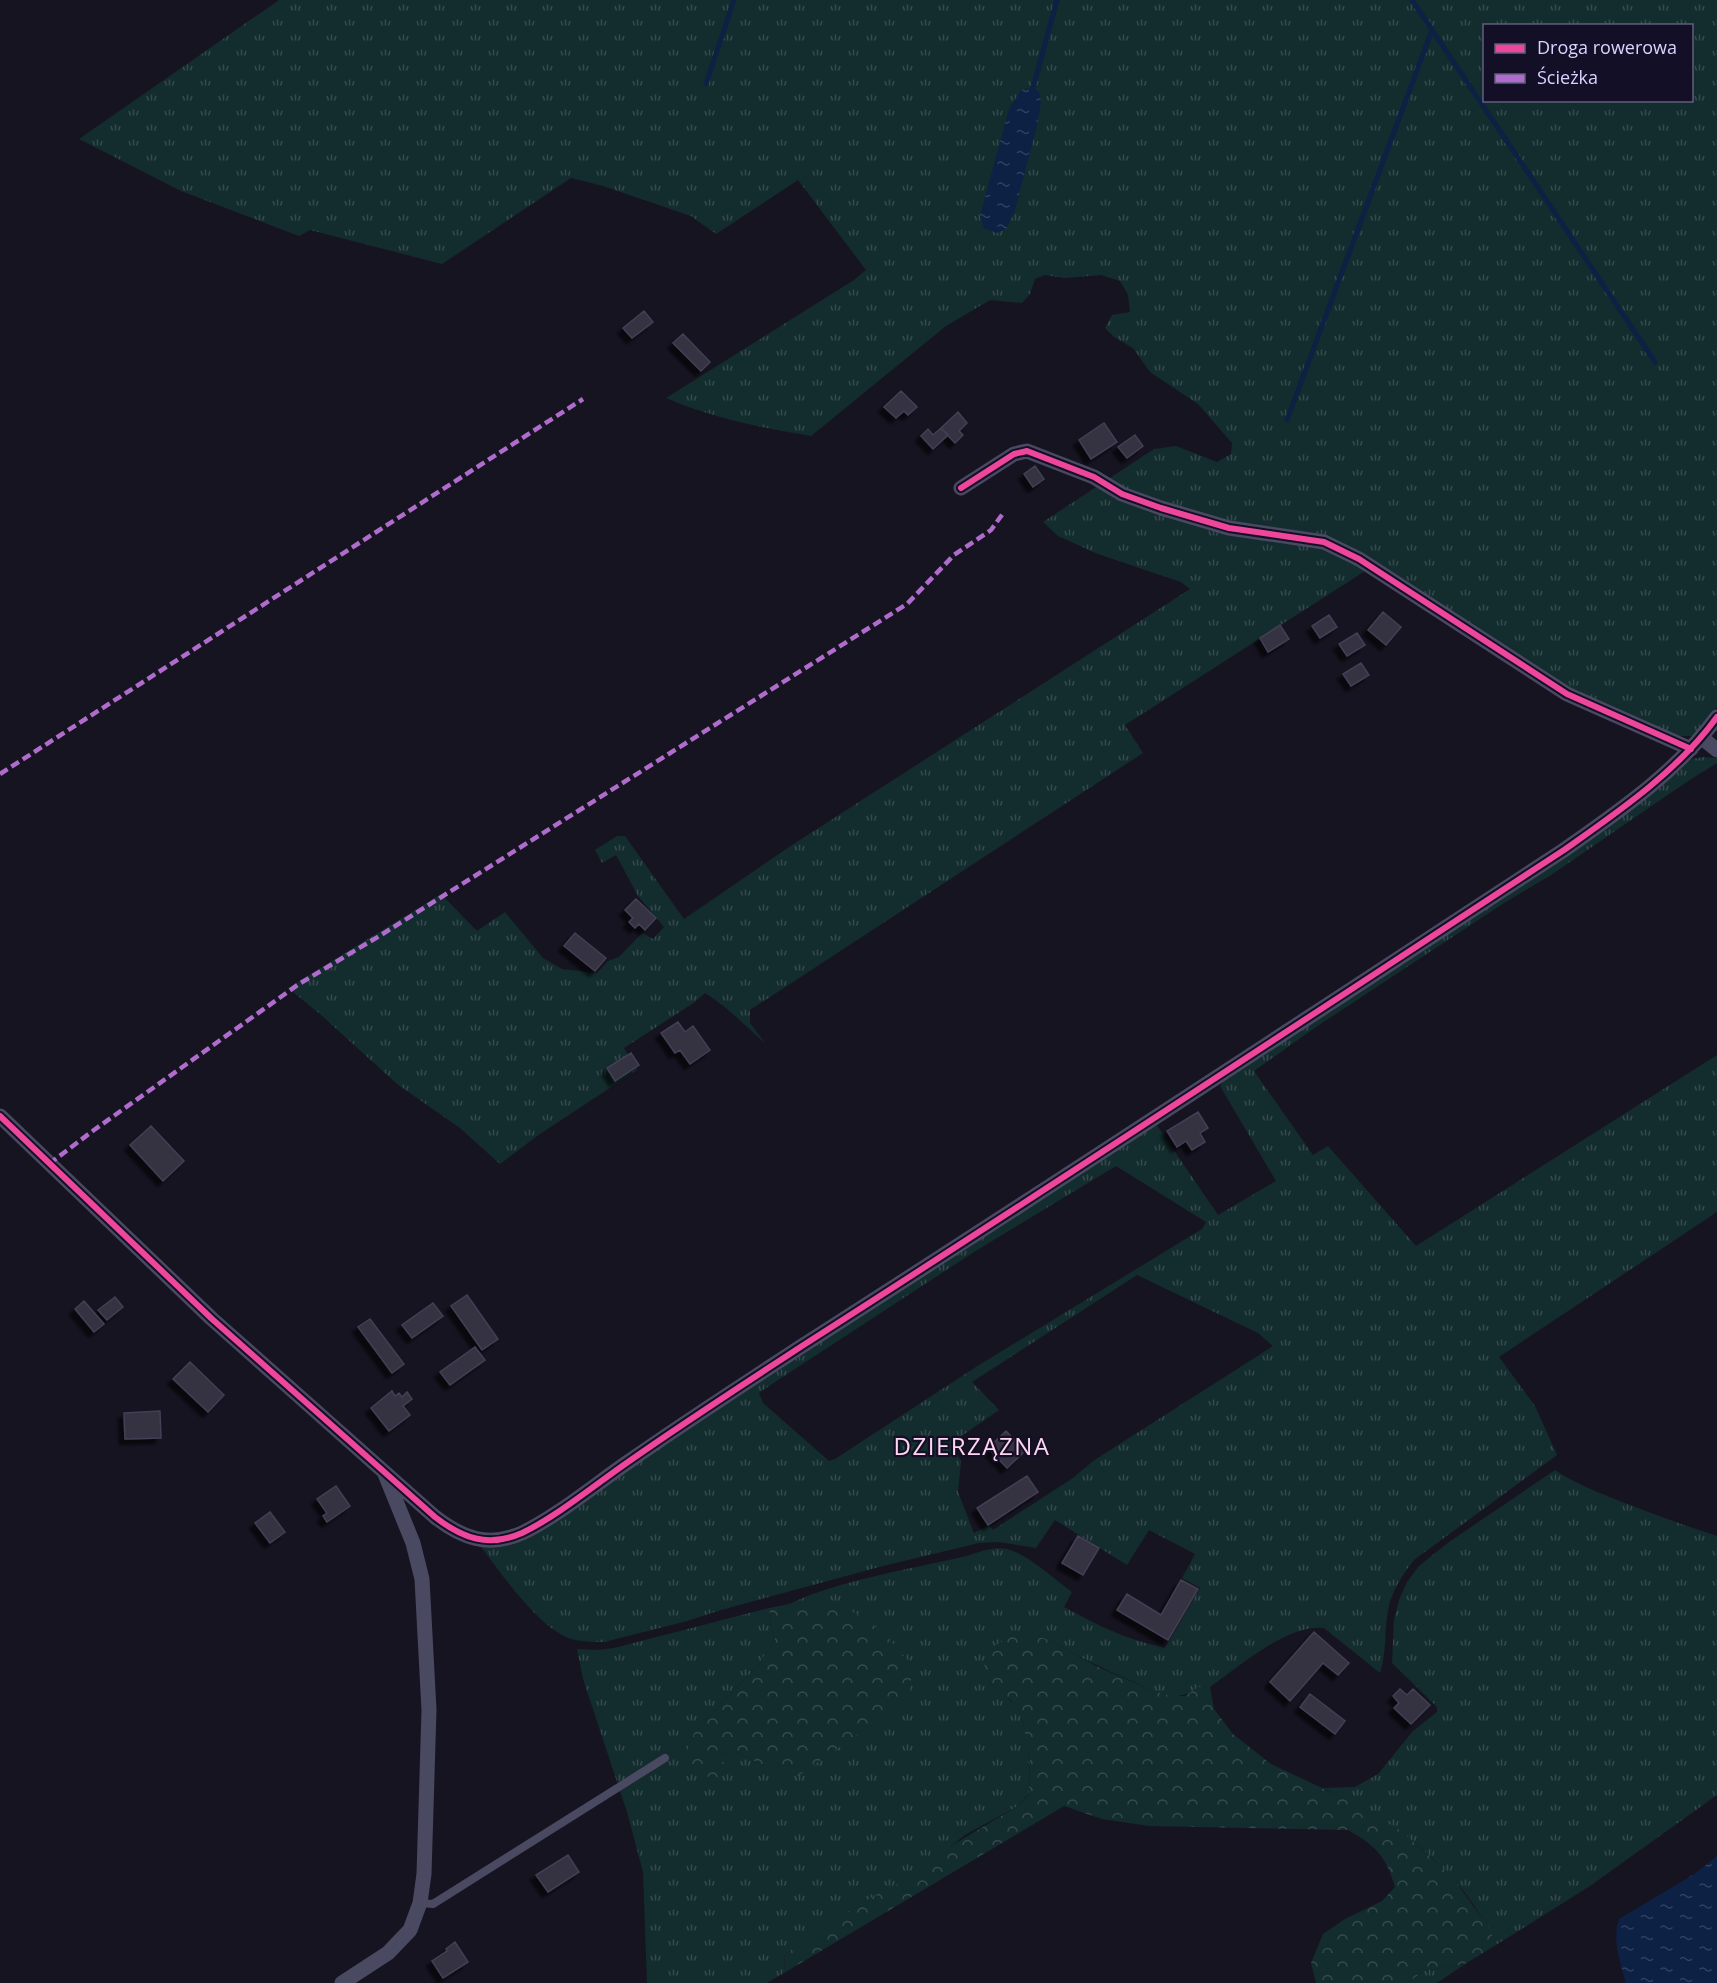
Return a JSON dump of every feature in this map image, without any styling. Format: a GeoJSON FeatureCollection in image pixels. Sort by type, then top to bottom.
{"type":"FeatureCollection","features":[{"type":"Feature","properties":{"kind":"street"},"geometry":{"type":"LineString","coordinates":[[962,488],[1014,454],[1027,451],[1094,477],[1122,494],[1161,508],[1229,528],[1324,542],[1359,559],[1567,694],[1717,750]]}},
{"type":"Feature","properties":{"kind":"street"},"geometry":{"type":"LineString","coordinates":[[0,1116],[212,1319],[435,1517],[469,1538],[493,1540],[521,1533],[556,1511],[758,1375],[1564,850],[1630,801],[1696,743],[1717,717]]}},
{"type":"Feature","properties":{"kind":"street"},"geometry":{"type":"LineString","coordinates":[[342,1983],[388,1953],[402,1940],[416,1918],[424,1874],[429,1710],[422,1580],[413,1543],[383,1470]]}},
{"type":"Feature","properties":{"kind":"lane"},"geometry":{"type":"LineString","coordinates":[[420,1903],[433,1904],[665,1758]]}},
{"type":"Feature","properties":{"kind":"green space"},"geometry":{"type":"Polygon","coordinates":[[[279,0],[1717,0],[1717,707],[1705,724],[1692,736],[1678,736],[1572,692],[1376,564],[1125,725],[1143,753],[750,1010],[750,1023],[765,1043],[729,1010],[705,993],[695,1002],[624,1048],[637,1070],[537,1136],[500,1164],[460,1128],[397,1084],[288,988],[441,894],[477,931],[505,912],[543,958],[562,969],[597,973],[608,961],[619,957],[642,933],[653,939],[664,927],[638,896],[616,855],[602,863],[595,850],[617,836],[625,836],[684,919],[789,847],[1190,589],[1181,582],[1098,554],[1058,536],[1043,522],[1154,449],[1176,446],[1217,462],[1231,454],[1232,443],[1198,404],[1150,372],[1133,348],[1114,337],[1105,328],[1112,315],[1130,312],[1128,295],[1120,281],[1101,275],[1065,278],[1045,275],[1035,279],[1030,294],[1022,303],[990,300],[946,326],[811,436],[737,422],[666,398],[854,280],[866,270],[798,180],[716,234],[691,216],[603,186],[571,178],[442,264],[310,230],[299,236],[181,191],[79,139],[279,0]]]}},
{"type":"Feature","properties":{"kind":"green space"},"geometry":{"type":"Polygon","coordinates":[[[1717,758],[1717,763],[1551,875],[1504,903],[1316,1027],[1254,1071],[1313,1155],[1328,1146],[1416,1246],[1717,1055],[1717,1212],[1499,1357],[1535,1406],[1557,1455],[1414,1560],[1398,1584],[1389,1604],[1384,1657],[1380,1673],[1324,1628],[1310,1629],[1280,1639],[1264,1648],[1210,1687],[1171,1696],[1153,1691],[1049,1640],[988,1682],[1010,1700],[1017,1710],[1026,1733],[1029,1794],[1016,1807],[965,1835],[910,1878],[785,1954],[784,1973],[767,1983],[647,1983],[643,1872],[627,1812],[583,1679],[577,1649],[614,1648],[769,1608],[771,1629],[775,1639],[759,1664],[694,1733],[687,1751],[721,1755],[731,1750],[765,1766],[842,1744],[873,1724],[909,1694],[841,1608],[789,1604],[830,1588],[874,1576],[1001,1548],[1032,1561],[1072,1592],[1064,1607],[1113,1631],[1165,1648],[1200,1588],[1182,1578],[1195,1554],[1149,1530],[1127,1565],[1055,1520],[1036,1548],[999,1542],[979,1543],[883,1566],[687,1621],[596,1642],[572,1639],[546,1624],[520,1598],[478,1543],[500,1543],[636,1463],[1156,1124],[1218,1215],[1276,1181],[1220,1086],[1224,1079],[1692,759],[1717,758]],[[1116,1166],[974,1252],[772,1384],[759,1393],[763,1403],[829,1461],[835,1459],[979,1365],[1202,1229],[1206,1222],[1116,1166]],[[1137,1275],[972,1382],[999,1410],[950,1444],[961,1461],[958,1492],[974,1533],[989,1525],[993,1530],[1073,1478],[1093,1461],[1273,1346],[1258,1333],[1137,1275]]]}},
{"type":"Feature","properties":{"kind":"green space"},"geometry":{"type":"Polygon","coordinates":[[[1555,1470],[1609,1497],[1717,1536],[1717,1795],[1590,1886],[1496,1945],[1482,1918],[1465,1893],[1424,1851],[1401,1832],[1350,1801],[1323,1788],[1355,1787],[1378,1774],[1413,1731],[1437,1712],[1437,1707],[1392,1663],[1394,1620],[1407,1582],[1419,1566],[1449,1542],[1555,1470]]]}},
{"type":"Feature","properties":{"kind":"green space"},"geometry":{"type":"Polygon","coordinates":[[[789,1604],[840,1608],[851,1611],[871,1623],[912,1665],[910,1694],[873,1724],[798,1776],[765,1766],[731,1750],[721,1755],[727,1773],[712,1779],[693,1768],[687,1751],[694,1733],[759,1664],[775,1639],[771,1629],[769,1608],[789,1604]]]}},
{"type":"Feature","properties":{"kind":"green space"},"geometry":{"type":"Polygon","coordinates":[[[1013,1635],[1036,1636],[1049,1640],[1096,1666],[1170,1696],[1185,1696],[1198,1687],[1210,1687],[1214,1709],[1233,1734],[1271,1764],[1352,1802],[1401,1831],[1450,1874],[1488,1926],[1496,1945],[1465,1964],[1424,1971],[1407,1983],[1316,1983],[1311,1963],[1323,1934],[1345,1919],[1382,1901],[1395,1887],[1384,1860],[1366,1841],[1348,1830],[1149,1826],[1102,1819],[1064,1806],[784,1973],[785,1954],[870,1898],[910,1878],[941,1852],[1016,1807],[1029,1795],[1030,1761],[1023,1722],[1011,1700],[988,1682],[984,1663],[991,1648],[1013,1635]]]}},
{"type":"Feature","properties":{"kind":"green space"},"geometry":{"type":"Polygon","coordinates":[[[1465,1964],[1437,1983],[1407,1983],[1424,1971],[1465,1964]]]}},
{"type":"Feature","properties":{"kind":"water"},"geometry":{"type":"Polygon","coordinates":[[[1033,88],[1039,92],[1041,101],[1037,126],[1015,210],[1007,228],[997,233],[984,228],[980,216],[1009,109],[1021,90],[1033,88]]]}},
{"type":"Feature","properties":{"kind":"water"},"geometry":{"type":"Polygon","coordinates":[[[1717,1856],[1717,1983],[1626,1983],[1619,1959],[1616,1935],[1619,1919],[1696,1873],[1717,1856]]]}},
{"type":"Feature","properties":{"kind":"building"},"geometry":{"type":"Polygon","coordinates":[[[644,311],[653,322],[632,338],[623,328],[644,311]]]}},
{"type":"Feature","properties":{"kind":"building"},"geometry":{"type":"Polygon","coordinates":[[[683,334],[710,362],[701,371],[673,343],[683,334]]]}},
{"type":"Feature","properties":{"kind":"building"},"geometry":{"type":"Polygon","coordinates":[[[901,391],[917,407],[908,415],[904,411],[896,418],[884,407],[901,391]]]}},
{"type":"Feature","properties":{"kind":"building"},"geometry":{"type":"Polygon","coordinates":[[[958,412],[967,423],[959,431],[963,435],[955,443],[941,428],[958,412]]]}},
{"type":"Feature","properties":{"kind":"building"},"geometry":{"type":"Polygon","coordinates":[[[1104,423],[1117,442],[1091,459],[1079,440],[1104,423]]]}},
{"type":"Feature","properties":{"kind":"building"},"geometry":{"type":"Polygon","coordinates":[[[941,428],[948,435],[933,449],[921,436],[928,429],[933,435],[941,428]]]}},
{"type":"Feature","properties":{"kind":"building"},"geometry":{"type":"Polygon","coordinates":[[[1135,435],[1143,446],[1127,458],[1118,447],[1135,435]]]}},
{"type":"Feature","properties":{"kind":"building"},"geometry":{"type":"Polygon","coordinates":[[[1035,466],[1044,479],[1033,487],[1024,474],[1035,466]]]}},
{"type":"Feature","properties":{"kind":"building"},"geometry":{"type":"Polygon","coordinates":[[[1383,612],[1401,627],[1386,645],[1368,630],[1383,612]]]}},
{"type":"Feature","properties":{"kind":"building"},"geometry":{"type":"Polygon","coordinates":[[[1329,615],[1337,627],[1320,638],[1312,626],[1329,615]]]}},
{"type":"Feature","properties":{"kind":"building"},"geometry":{"type":"Polygon","coordinates":[[[1280,625],[1289,639],[1268,652],[1260,638],[1280,625]]]}},
{"type":"Feature","properties":{"kind":"building"},"geometry":{"type":"Polygon","coordinates":[[[1357,633],[1365,645],[1347,656],[1339,644],[1357,633]]]}},
{"type":"Feature","properties":{"kind":"building"},"geometry":{"type":"Polygon","coordinates":[[[1361,663],[1369,675],[1351,686],[1343,674],[1361,663]]]}},
{"type":"Feature","properties":{"kind":"building"},"geometry":{"type":"Polygon","coordinates":[[[636,899],[656,918],[645,930],[639,924],[635,928],[629,922],[633,918],[625,910],[636,899]]]}},
{"type":"Feature","properties":{"kind":"building"},"geometry":{"type":"Polygon","coordinates":[[[575,933],[606,958],[595,971],[564,946],[575,933]]]}},
{"type":"Feature","properties":{"kind":"building"},"geometry":{"type":"Polygon","coordinates":[[[678,1022],[685,1032],[693,1026],[710,1050],[690,1064],[680,1050],[675,1053],[661,1033],[678,1022]]]}},
{"type":"Feature","properties":{"kind":"building"},"geometry":{"type":"Polygon","coordinates":[[[631,1053],[639,1065],[615,1081],[607,1068],[631,1053]]]}},
{"type":"Feature","properties":{"kind":"building"},"geometry":{"type":"Polygon","coordinates":[[[1198,1112],[1208,1128],[1200,1133],[1205,1142],[1192,1150],[1186,1141],[1177,1147],[1167,1131],[1198,1112]]]}},
{"type":"Feature","properties":{"kind":"building"},"geometry":{"type":"Polygon","coordinates":[[[151,1126],[184,1161],[163,1181],[130,1145],[151,1126]]]}},
{"type":"Feature","properties":{"kind":"building"},"geometry":{"type":"Polygon","coordinates":[[[467,1295],[498,1339],[482,1350],[451,1306],[467,1295]]]}},
{"type":"Feature","properties":{"kind":"building"},"geometry":{"type":"Polygon","coordinates":[[[115,1297],[123,1307],[107,1320],[98,1310],[115,1297]]]}},
{"type":"Feature","properties":{"kind":"building"},"geometry":{"type":"Polygon","coordinates":[[[84,1301],[104,1324],[94,1332],[75,1309],[84,1301]]]}},
{"type":"Feature","properties":{"kind":"building"},"geometry":{"type":"Polygon","coordinates":[[[433,1303],[443,1316],[412,1338],[402,1325],[433,1303]]]}},
{"type":"Feature","properties":{"kind":"building"},"geometry":{"type":"Polygon","coordinates":[[[370,1319],[404,1364],[392,1373],[358,1327],[370,1319]]]}},
{"type":"Feature","properties":{"kind":"building"},"geometry":{"type":"Polygon","coordinates":[[[475,1347],[485,1360],[450,1385],[440,1372],[475,1347]]]}},
{"type":"Feature","properties":{"kind":"building"},"geometry":{"type":"Polygon","coordinates":[[[190,1362],[224,1395],[208,1412],[173,1379],[190,1362]]]}},
{"type":"Feature","properties":{"kind":"building"},"geometry":{"type":"Polygon","coordinates":[[[392,1391],[395,1396],[399,1393],[402,1397],[407,1392],[412,1399],[403,1406],[410,1415],[389,1431],[371,1408],[392,1391]]]}},
{"type":"Feature","properties":{"kind":"building"},"geometry":{"type":"Polygon","coordinates":[[[160,1411],[161,1438],[125,1439],[124,1413],[160,1411]]]}},
{"type":"Feature","properties":{"kind":"building"},"geometry":{"type":"Polygon","coordinates":[[[1006,1431],[1025,1451],[1007,1468],[988,1448],[1006,1431]]]}},
{"type":"Feature","properties":{"kind":"building"},"geometry":{"type":"Polygon","coordinates":[[[1027,1476],[1038,1492],[988,1525],[977,1508],[1027,1476]]]}},
{"type":"Feature","properties":{"kind":"building"},"geometry":{"type":"Polygon","coordinates":[[[336,1486],[350,1506],[327,1522],[323,1516],[327,1513],[317,1499],[336,1486]]]}},
{"type":"Feature","properties":{"kind":"building"},"geometry":{"type":"Polygon","coordinates":[[[270,1512],[285,1532],[270,1543],[255,1523],[270,1512]]]}},
{"type":"Feature","properties":{"kind":"building"},"geometry":{"type":"Polygon","coordinates":[[[1078,1536],[1099,1548],[1083,1575],[1062,1563],[1078,1536]]]}},
{"type":"Feature","properties":{"kind":"building"},"geometry":{"type":"Polygon","coordinates":[[[1181,1580],[1198,1589],[1168,1640],[1117,1610],[1127,1594],[1161,1615],[1181,1580]]]}},
{"type":"Feature","properties":{"kind":"building"},"geometry":{"type":"Polygon","coordinates":[[[1314,1632],[1349,1663],[1338,1675],[1323,1663],[1290,1701],[1270,1682],[1314,1632]]]}},
{"type":"Feature","properties":{"kind":"building"},"geometry":{"type":"Polygon","coordinates":[[[1400,1689],[1407,1695],[1413,1689],[1430,1705],[1411,1724],[1394,1708],[1399,1703],[1393,1696],[1400,1689]]]}},
{"type":"Feature","properties":{"kind":"building"},"geometry":{"type":"Polygon","coordinates":[[[1310,1694],[1345,1721],[1335,1734],[1300,1707],[1310,1694]]]}},
{"type":"Feature","properties":{"kind":"building"},"geometry":{"type":"Polygon","coordinates":[[[568,1855],[579,1872],[548,1892],[536,1875],[568,1855]]]}},
{"type":"Feature","properties":{"kind":"building"},"geometry":{"type":"Polygon","coordinates":[[[455,1942],[468,1962],[443,1978],[432,1961],[447,1951],[446,1949],[455,1942]]]}},
{"type":"Feature","properties":{"kind":"waterway"},"geometry":{"type":"LineString","coordinates":[[706,84],[734,0]]}},
{"type":"Feature","properties":{"kind":"waterway"},"geometry":{"type":"LineString","coordinates":[[1033,88],[1057,0]]}},
{"type":"Feature","properties":{"kind":"waterway"},"geometry":{"type":"LineString","coordinates":[[1412,0],[1655,362]]}},
{"type":"Feature","properties":{"kind":"waterway"},"geometry":{"type":"LineString","coordinates":[[1287,420],[1432,30]]}},
{"type":"Feature","properties":{"kind":"marked path"},"geometry":{"type":"LineString","coordinates":[[0,774],[583,399]]}},
{"type":"Feature","properties":{"kind":"marked path"},"geometry":{"type":"LineString","coordinates":[[49,1164],[299,984],[381,935],[907,604],[954,555],[991,530],[1004,512]]}},
{"type":"Feature","properties":{"kind":"cycle path"},"geometry":{"type":"LineString","coordinates":[[961,488],[1014,454],[1027,451],[1094,477],[1122,494],[1161,508],[1229,528],[1324,542],[1359,559],[1567,694],[1691,749]]}},
{"type":"Feature","properties":{"kind":"cycle path"},"geometry":{"type":"LineString","coordinates":[[0,1116],[212,1319],[435,1517],[465,1535],[498,1540],[522,1533],[576,1500],[649,1447],[736,1389],[1564,850],[1666,773],[1717,717]]}},
{"type":"Feature","properties":{"kind":"district","name":"DZIERZĄZNA"},"geometry":{"type":"Point","coordinates":[972,1445]}}]}
